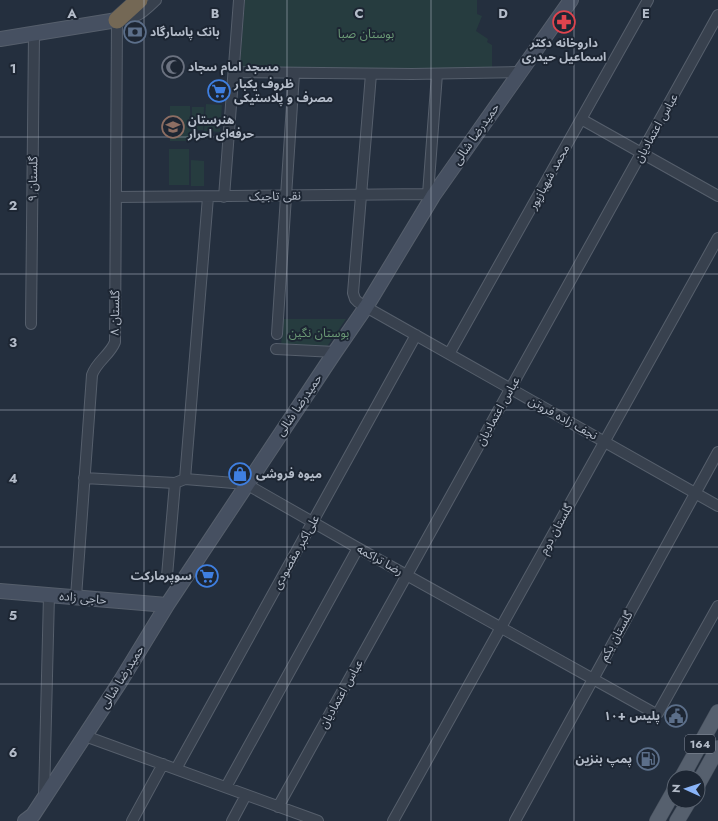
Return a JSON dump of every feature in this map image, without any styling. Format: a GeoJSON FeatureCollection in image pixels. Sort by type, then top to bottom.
{"type":"FeatureCollection","features":[{"type":"Feature","properties":{"kind":"highway"},"geometry":{"type":"LineString","coordinates":[[117,20],[140,0]]}},
{"type":"Feature","properties":{"kind":"main road","name":"حمیدرضا شالی"},"geometry":{"type":"LineString","coordinates":[[31,819],[246,484],[366,307],[431,195],[571,0]]}},
{"type":"Feature","properties":{"kind":"main road"},"geometry":{"type":"LineString","coordinates":[[0,39],[117,20]]}},
{"type":"Feature","properties":{"kind":"main road","name":"حاجی زاده"},"geometry":{"type":"LineString","coordinates":[[0,591],[167,605]]}},
{"type":"Feature","properties":{"kind":"main road","name":"164"},"geometry":{"type":"LineString","coordinates":[[686,769],[718,712]]}},
{"type":"Feature","properties":{"kind":"main road","name":"164"},"geometry":{"type":"LineString","coordinates":[[706,770],[718,748]]}},
{"type":"Feature","properties":{"kind":"main road"},"geometry":{"type":"LineString","coordinates":[[657,821],[666,805]]}},
{"type":"Feature","properties":{"kind":"main road"},"geometry":{"type":"LineString","coordinates":[[677,821],[684,809]]}},
{"type":"Feature","properties":{"kind":"street"},"geometry":{"type":"LineString","coordinates":[[117,20],[131,19],[138,16],[156,0]]}},
{"type":"Feature","properties":{"kind":"street"},"geometry":{"type":"LineString","coordinates":[[224,196],[239,0]]}},
{"type":"Feature","properties":{"kind":"street","name":"محمد شهبازپور"},"geometry":{"type":"LineString","coordinates":[[449,354],[648,0]]}},
{"type":"Feature","properties":{"kind":"street","name":"عباس اعتمادیان"},"geometry":{"type":"LineString","coordinates":[[278,807],[718,15]]}},
{"type":"Feature","properties":{"kind":"street","name":"گلستان ٨"},"geometry":{"type":"LineString","coordinates":[[76,597],[92,375],[94,368],[113,348],[115,342],[117,20]]}},
{"type":"Feature","properties":{"kind":"street","name":"گلستان ۹"},"geometry":{"type":"LineString","coordinates":[[31,324],[34,34]]}},
{"type":"Feature","properties":{"kind":"street"},"geometry":{"type":"LineString","coordinates":[[234,72],[294,74],[437,74],[519,72]]}},
{"type":"Feature","properties":{"kind":"street"},"geometry":{"type":"LineString","coordinates":[[277,334],[294,74]]}},
{"type":"Feature","properties":{"kind":"street","name":"نجف زاده فروتن"},"geometry":{"type":"LineString","coordinates":[[371,74],[353,293],[355,299],[416,336],[718,506]]}},
{"type":"Feature","properties":{"kind":"street"},"geometry":{"type":"LineString","coordinates":[[431,195],[437,74]]}},
{"type":"Feature","properties":{"kind":"street"},"geometry":{"type":"LineString","coordinates":[[582,119],[718,196]]}},
{"type":"Feature","properties":{"kind":"street","name":"نقی تاجیک"},"geometry":{"type":"LineString","coordinates":[[116,197],[431,195]]}},
{"type":"Feature","properties":{"kind":"street"},"geometry":{"type":"LineString","coordinates":[[185,479],[208,197]]}},
{"type":"Feature","properties":{"kind":"street","name":"گلستان دوم"},"geometry":{"type":"LineString","coordinates":[[393,821],[718,238]]}},
{"type":"Feature","properties":{"kind":"street","name":"علی‌اکبر مقصودی"},"geometry":{"type":"LineString","coordinates":[[176,769],[416,336]]}},
{"type":"Feature","properties":{"kind":"street"},"geometry":{"type":"LineString","coordinates":[[276,349],[335,352]]}},
{"type":"Feature","properties":{"kind":"street","name":"گلستان یکم"},"geometry":{"type":"LineString","coordinates":[[514,821],[718,452]]}},
{"type":"Feature","properties":{"kind":"street","name":"رضا تراکمه"},"geometry":{"type":"LineString","coordinates":[[84,478],[175,483],[185,479],[246,484],[657,714],[718,606]]}},
{"type":"Feature","properties":{"kind":"street"},"geometry":{"type":"LineString","coordinates":[[167,576],[175,483]]}},
{"type":"Feature","properties":{"kind":"street"},"geometry":{"type":"LineString","coordinates":[[226,787],[358,548]]}},
{"type":"Feature","properties":{"kind":"street"},"geometry":{"type":"LineString","coordinates":[[44,798],[49,595]]}},
{"type":"Feature","properties":{"kind":"street"},"geometry":{"type":"LineString","coordinates":[[85,736],[226,787],[305,819],[318,821]]}},
{"type":"Feature","properties":{"kind":"street"},"geometry":{"type":"LineString","coordinates":[[132,821],[163,764]]}},
{"type":"Feature","properties":{"kind":"street"},"geometry":{"type":"LineString","coordinates":[[232,821],[246,795]]}},
{"type":"Feature","properties":{"kind":"green space","name":"بوستان صبا"},"geometry":{"type":"Polygon","coordinates":[[[245,0],[477,0],[477,14],[482,16],[476,31],[488,39],[487,42],[492,45],[492,68],[245,68],[240,64],[245,0]]]}},
{"type":"Feature","properties":{"kind":"green space"},"geometry":{"type":"Polygon","coordinates":[[[206,104],[222,105],[220,132],[204,131],[206,104]]]}},
{"type":"Feature","properties":{"kind":"green space"},"geometry":{"type":"Polygon","coordinates":[[[170,106],[190,106],[191,141],[170,141],[170,106]]]}},
{"type":"Feature","properties":{"kind":"green space"},"geometry":{"type":"Polygon","coordinates":[[[192,107],[204,107],[203,130],[192,130],[192,107]]]}},
{"type":"Feature","properties":{"kind":"green space"},"geometry":{"type":"Polygon","coordinates":[[[169,149],[189,149],[189,185],[169,185],[169,149]]]}},
{"type":"Feature","properties":{"kind":"green space"},"geometry":{"type":"Polygon","coordinates":[[[191,160],[204,161],[204,186],[191,186],[191,160]]]}},
{"type":"Feature","properties":{"kind":"green space","name":"بوستان نگین"},"geometry":{"type":"Polygon","coordinates":[[[283,319],[346,319],[326,348],[281,346],[283,319]]]}},
{"type":"Feature","properties":{"kind":"place","name":"داروخانه دکتر اسماعیل حیدری"},"geometry":{"type":"Point","coordinates":[564,22]}},
{"type":"Feature","properties":{"kind":"place","name":"بانک پاسارگاد"},"geometry":{"type":"Point","coordinates":[135,32]}},
{"type":"Feature","properties":{"kind":"place","name":"مسجد امام سجاد"},"geometry":{"type":"Point","coordinates":[173,67]}},
{"type":"Feature","properties":{"kind":"place","name":"ظروف یکبار مصرف و پلاستیکی"},"geometry":{"type":"Point","coordinates":[219,91]}},
{"type":"Feature","properties":{"kind":"place","name":"هنرستان حرفه‌ای احرار"},"geometry":{"type":"Point","coordinates":[173,127]}},
{"type":"Feature","properties":{"kind":"place","name":"میوه فروشی"},"geometry":{"type":"Point","coordinates":[240,474]}},
{"type":"Feature","properties":{"kind":"place","name":"سوپرمارکت"},"geometry":{"type":"Point","coordinates":[207,576]}},
{"type":"Feature","properties":{"kind":"place","name":"پلیس +۱۰"},"geometry":{"type":"Point","coordinates":[676,716]}},
{"type":"Feature","properties":{"kind":"place","name":"پمپ بنزین"},"geometry":{"type":"Point","coordinates":[648,759]}}]}
